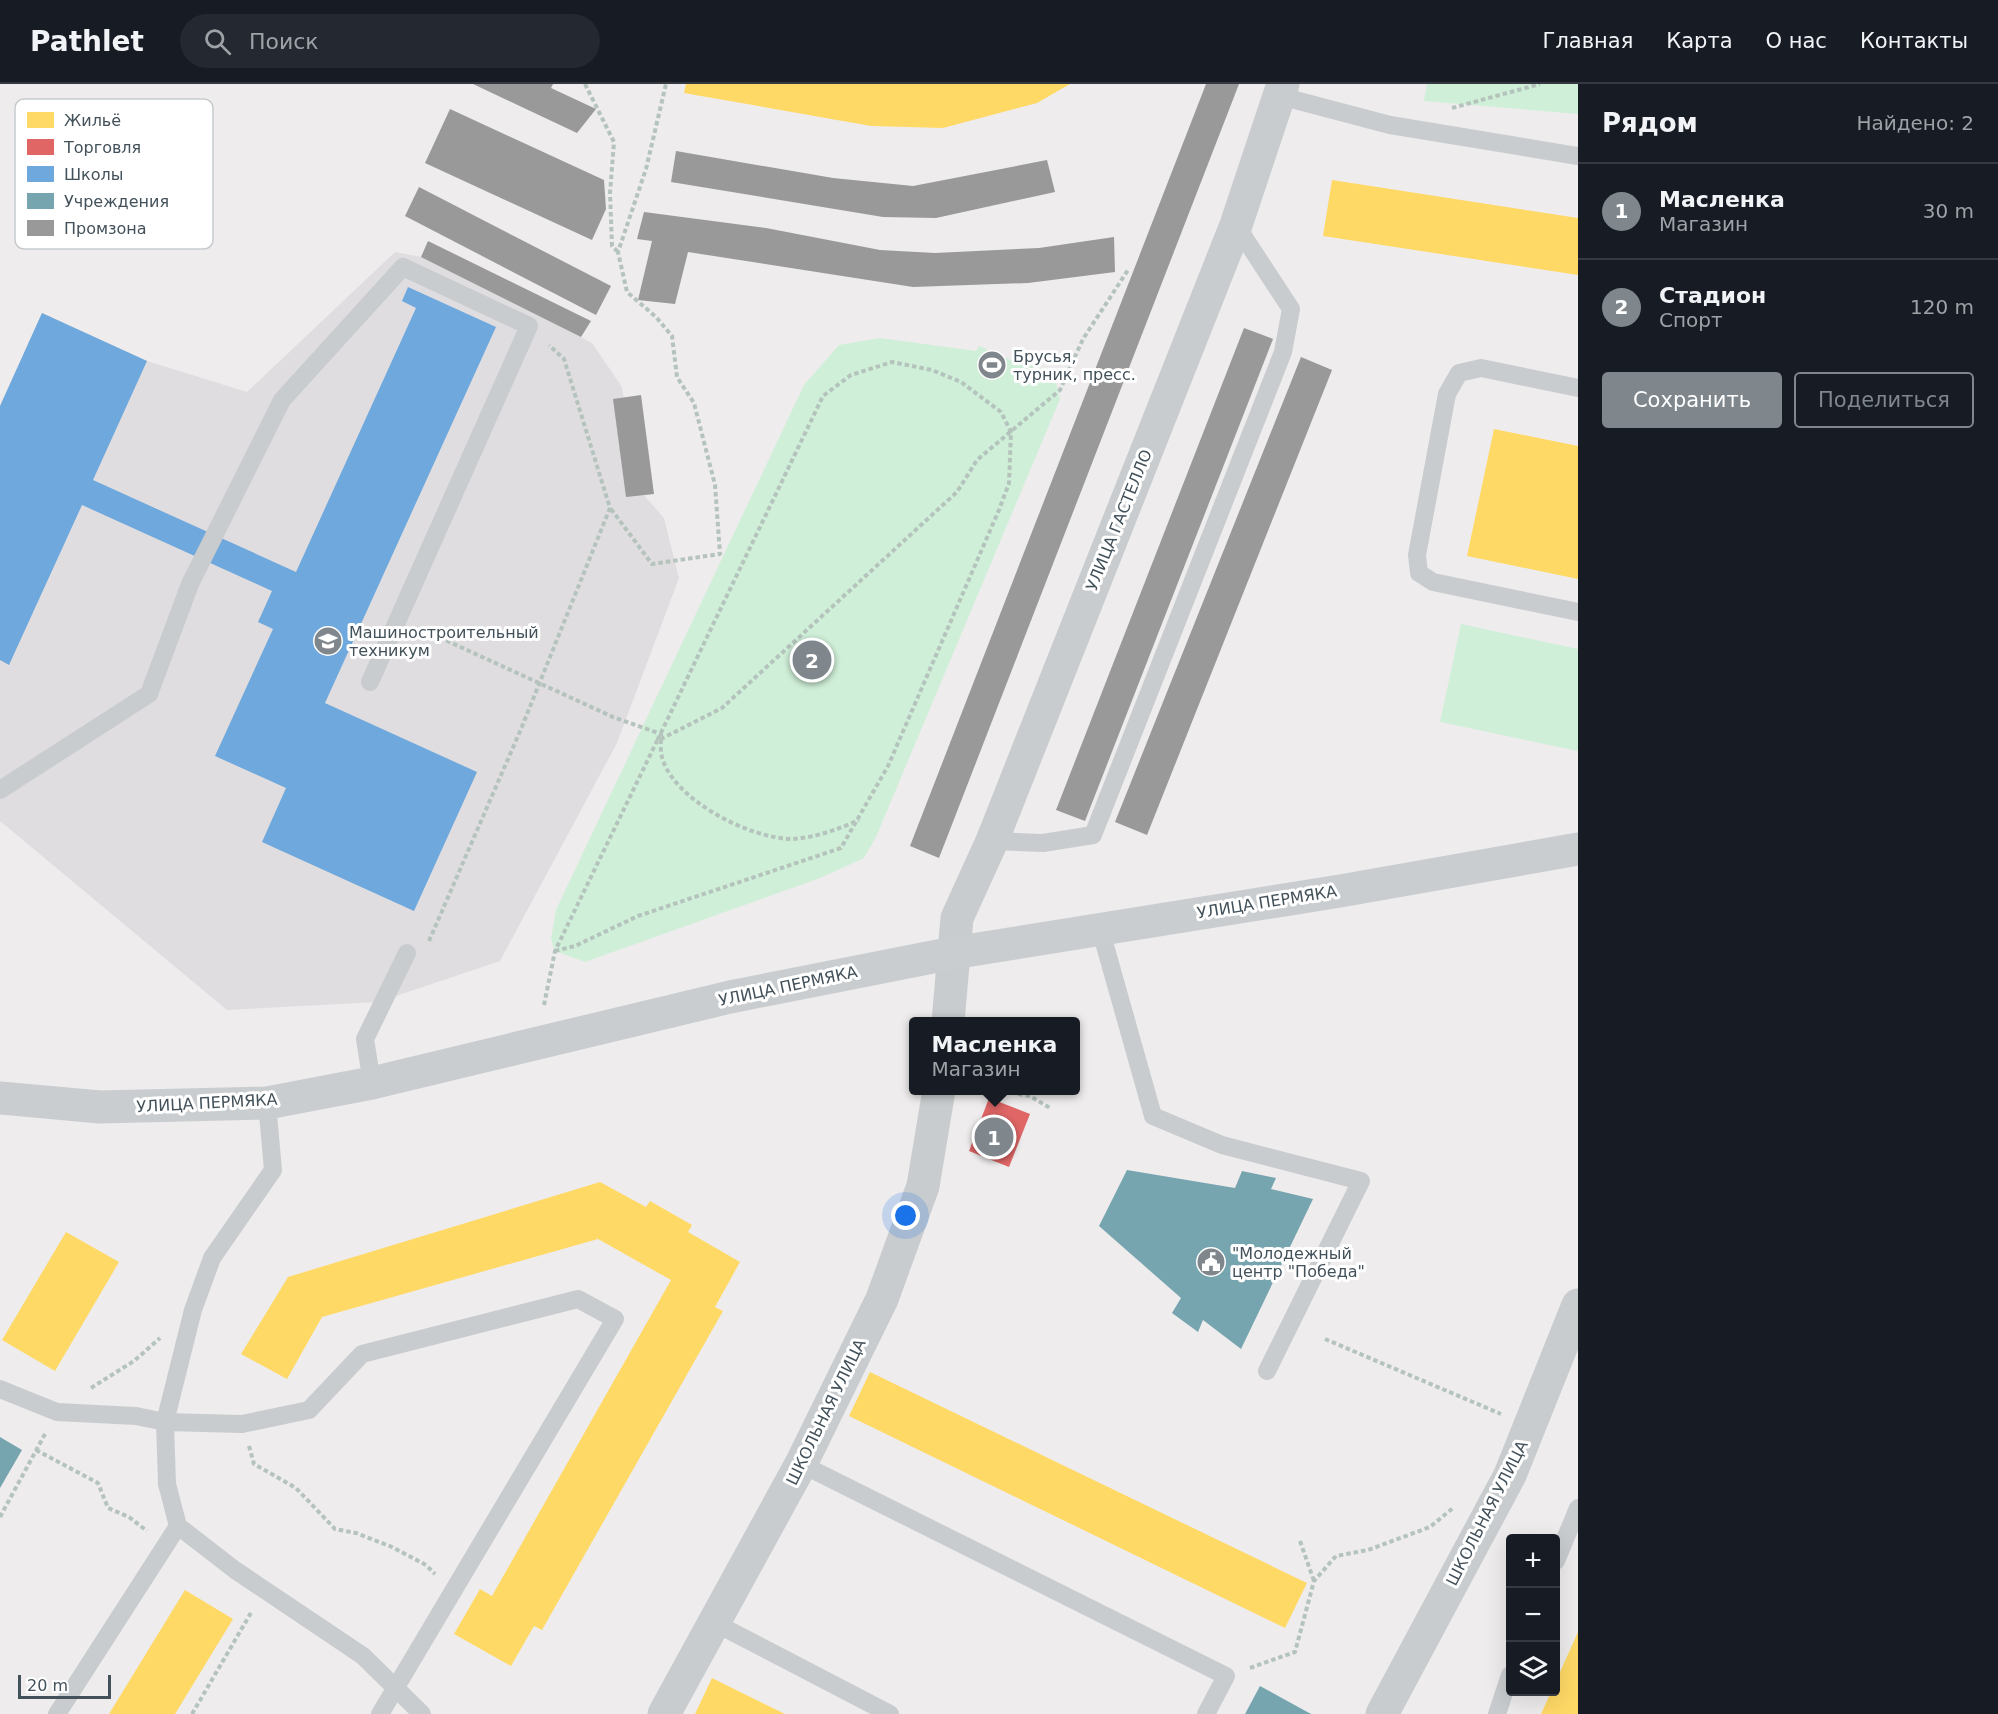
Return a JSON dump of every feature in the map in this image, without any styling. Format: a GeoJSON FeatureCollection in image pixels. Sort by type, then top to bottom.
{"type":"FeatureCollection","features":[{"type":"Feature","properties":{"kind":"main road","name":"УЛИЦА ПЕРМЯКА"},"geometry":{"type":"LineString","coordinates":[[0,1098],[100,1107],[267,1102],[372,1083],[730,997],[953,953],[1100,927],[1340,891],[1578,849]]}},
{"type":"Feature","properties":{"kind":"street","name":"УЛИЦА ГАСТЕЛЛО"},"geometry":{"type":"LineString","coordinates":[[953,953],[957,918],[992,841],[1236,225],[1282,90]]}},
{"type":"Feature","properties":{"kind":"street"},"geometry":{"type":"LineString","coordinates":[[948,1017],[953,953]]}},
{"type":"Feature","properties":{"kind":"street","name":"ШКОЛЬНАЯ УЛИЦА"},"geometry":{"type":"LineString","coordinates":[[664,1714],[801,1464],[882,1299],[923,1186],[938,1095]]}},
{"type":"Feature","properties":{"kind":"street","name":"ШКОЛЬНАЯ УЛИЦА"},"geometry":{"type":"LineString","coordinates":[[1382,1714],[1510,1475],[1578,1305]]}},
{"type":"Feature","properties":{"kind":"lane"},"geometry":{"type":"LineString","coordinates":[[1282,90],[1390,125],[1578,156]]}},
{"type":"Feature","properties":{"kind":"lane"},"geometry":{"type":"LineString","coordinates":[[992,841],[1043,843],[1093,835],[1283,352],[1291,309],[1236,225]]}},
{"type":"Feature","properties":{"kind":"lane"},"geometry":{"type":"LineString","coordinates":[[0,790],[149,694],[190,584],[282,400],[403,267],[529,327],[370,682]]}},
{"type":"Feature","properties":{"kind":"lane"},"geometry":{"type":"LineString","coordinates":[[1578,388],[1481,368],[1460,373],[1447,394],[1417,555],[1419,573],[1433,582],[1578,612]]}},
{"type":"Feature","properties":{"kind":"lane"},"geometry":{"type":"LineString","coordinates":[[1100,927],[1153,1116],[1222,1145],[1361,1181],[1268,1371]]}},
{"type":"Feature","properties":{"kind":"lane"},"geometry":{"type":"LineString","coordinates":[[372,1083],[365,1039],[407,953]]}},
{"type":"Feature","properties":{"kind":"lane"},"geometry":{"type":"LineString","coordinates":[[267,1102],[273,1170],[212,1258],[193,1310],[165,1422],[167,1484],[178,1526],[265,1590],[363,1656],[422,1714]]}},
{"type":"Feature","properties":{"kind":"lane"},"geometry":{"type":"LineString","coordinates":[[0,1389],[57,1412],[136,1416],[165,1422],[242,1424],[309,1410],[362,1354],[579,1299],[615,1319],[380,1714]]}},
{"type":"Feature","properties":{"kind":"lane"},"geometry":{"type":"LineString","coordinates":[[801,1464],[1226,1676],[1206,1714]]}},
{"type":"Feature","properties":{"kind":"lane"},"geometry":{"type":"LineString","coordinates":[[1560,1552],[1578,1509]]}},
{"type":"Feature","properties":{"kind":"lane"},"geometry":{"type":"LineString","coordinates":[[57,1714],[178,1526]]}},
{"type":"Feature","properties":{"kind":"lane"},"geometry":{"type":"LineString","coordinates":[[715,1623],[890,1714]]}},
{"type":"Feature","properties":{"kind":"lane"},"geometry":{"type":"LineString","coordinates":[[1497,1714],[1506,1687]]}},
{"type":"Feature","properties":{"kind":"path"},"geometry":{"type":"LineString","coordinates":[[585,84],[614,142],[610,225],[612,246],[618,252]]}},
{"type":"Feature","properties":{"kind":"path"},"geometry":{"type":"LineString","coordinates":[[529,327],[564,359],[610,508],[652,564],[720,554],[715,485],[694,403],[677,377],[672,336],[656,317],[627,292],[618,252],[646,169],[666,84]]}},
{"type":"Feature","properties":{"kind":"path"},"geometry":{"type":"LineString","coordinates":[[1448,109],[1540,84]]}},
{"type":"Feature","properties":{"kind":"path"},"geometry":{"type":"LineString","coordinates":[[398,620],[660,738],[722,708],[957,492],[977,460],[1060,390],[1083,339],[1128,270]]}},
{"type":"Feature","properties":{"kind":"path"},"geometry":{"type":"LineString","coordinates":[[544,1005],[555,951],[660,738],[823,396],[851,375],[892,362],[932,370],[961,382],[1001,412],[1011,432],[1009,483],[888,766],[841,848],[638,916],[575,946],[555,951]]}},
{"type":"Feature","properties":{"kind":"path"},"geometry":{"type":"LineString","coordinates":[[428,944],[539,684],[610,508]]}},
{"type":"Feature","properties":{"kind":"path"},"geometry":{"type":"LineString","coordinates":[[660,738],[662,757],[677,784],[710,810],[751,831],[791,839],[821,834],[859,820]]}},
{"type":"Feature","properties":{"kind":"path"},"geometry":{"type":"LineString","coordinates":[[1024,1095],[1050,1108]]}},
{"type":"Feature","properties":{"kind":"path"},"geometry":{"type":"LineString","coordinates":[[0,1517],[57,1412],[134,1361],[193,1310]]}},
{"type":"Feature","properties":{"kind":"path"},"geometry":{"type":"LineString","coordinates":[[1325,1339],[1530,1426]]}},
{"type":"Feature","properties":{"kind":"path"},"geometry":{"type":"LineString","coordinates":[[225,1424],[246,1436],[254,1464],[296,1488],[334,1529],[356,1533],[392,1547],[426,1565],[452,1592]]}},
{"type":"Feature","properties":{"kind":"path"},"geometry":{"type":"LineString","coordinates":[[36,1450],[99,1483],[108,1508],[142,1526],[165,1546]]}},
{"type":"Feature","properties":{"kind":"path"},"geometry":{"type":"LineString","coordinates":[[1226,1676],[1295,1652],[1314,1581],[1336,1556],[1368,1550],[1430,1527],[1456,1506]]}},
{"type":"Feature","properties":{"kind":"path"},"geometry":{"type":"LineString","coordinates":[[1299,1541],[1314,1581]]}},
{"type":"Feature","properties":{"kind":"path"},"geometry":{"type":"LineString","coordinates":[[192,1714],[265,1590]]}},
{"type":"Feature","properties":{"kind":"shaded area","name":"Машиностроительный техникум"},"geometry":{"type":"Polygon","coordinates":[[[395,252],[432,259],[592,343],[622,387],[635,485],[664,518],[679,578],[617,743],[500,961],[378,1002],[227,1010],[0,821],[0,406],[42,313],[147,361],[247,392],[395,252]]]}},
{"type":"Feature","properties":{"kind":"green space"},"geometry":{"type":"Polygon","coordinates":[[[1427,84],[1578,84],[1578,114],[1424,101],[1427,84]]]}},
{"type":"Feature","properties":{"kind":"green space"},"geometry":{"type":"Polygon","coordinates":[[[880,338],[976,351],[979,346],[1013,361],[1053,371],[1060,399],[876,837],[864,858],[820,878],[585,962],[555,951],[551,939],[556,910],[804,385],[839,345],[880,338]]]}},
{"type":"Feature","properties":{"kind":"green space"},"geometry":{"type":"Polygon","coordinates":[[[1461,624],[1578,649],[1578,751],[1440,722],[1461,624]]]}},
{"type":"Feature","properties":{"kind":"building: Жильё"},"geometry":{"type":"Polygon","coordinates":[[[686,84],[1070,84],[1037,103],[943,128],[871,126],[684,93],[686,84]]]}},
{"type":"Feature","properties":{"kind":"building: Жильё"},"geometry":{"type":"Polygon","coordinates":[[[1332,180],[1578,218],[1578,275],[1323,236],[1332,180]]]}},
{"type":"Feature","properties":{"kind":"building: Жильё"},"geometry":{"type":"Polygon","coordinates":[[[1494,429],[1578,446],[1578,579],[1467,556],[1494,429]]]}},
{"type":"Feature","properties":{"kind":"building: Жильё"},"geometry":{"type":"Polygon","coordinates":[[[600,1182],[646,1207],[650,1201],[692,1225],[688,1232],[740,1262],[715,1307],[723,1311],[542,1630],[534,1626],[511,1666],[454,1634],[480,1589],[492,1596],[671,1280],[598,1239],[322,1317],[287,1379],[241,1354],[288,1277],[600,1182]]]}},
{"type":"Feature","properties":{"kind":"building: Жильё"},"geometry":{"type":"Polygon","coordinates":[[[66,1232],[119,1262],[55,1371],[2,1340],[66,1232]]]}},
{"type":"Feature","properties":{"kind":"building: Жильё"},"geometry":{"type":"Polygon","coordinates":[[[870,1372],[1307,1583],[1285,1628],[849,1416],[870,1372]]]}},
{"type":"Feature","properties":{"kind":"building: Жильё"},"geometry":{"type":"Polygon","coordinates":[[[185,1590],[233,1619],[175,1714],[109,1714],[185,1590]]]}},
{"type":"Feature","properties":{"kind":"building: Жильё"},"geometry":{"type":"Polygon","coordinates":[[[1578,1632],[1578,1714],[1541,1714],[1549,1696],[1560,1696],[1560,1672],[1578,1632]]]}},
{"type":"Feature","properties":{"kind":"building: Жильё"},"geometry":{"type":"Polygon","coordinates":[[[712,1678],[785,1714],[695,1714],[712,1678]]]}},
{"type":"Feature","properties":{"kind":"building: Торговля"},"geometry":{"type":"Polygon","coordinates":[[[989,1098],[1030,1114],[1009,1167],[969,1151],[989,1098]]]}},
{"type":"Feature","properties":{"kind":"building: Школы"},"geometry":{"type":"Polygon","coordinates":[[[408,287],[496,327],[325,703],[477,772],[414,911],[262,842],[286,788],[215,756],[273,629],[258,622],[272,591],[82,505],[9,665],[0,660],[0,406],[42,313],[147,361],[93,480],[296,572],[416,308],[402,301],[408,287]]]}},
{"type":"Feature","properties":{"kind":"building: Учреждения","name":"\"Молодежный центр \"Победа\""},"geometry":{"type":"Polygon","coordinates":[[[1127,1170],[1235,1188],[1242,1171],[1276,1178],[1271,1189],[1313,1199],[1241,1349],[1203,1320],[1198,1332],[1172,1313],[1181,1298],[1099,1226],[1127,1170]]]}},
{"type":"Feature","properties":{"kind":"building: Учреждения"},"geometry":{"type":"Polygon","coordinates":[[[0,1437],[22,1450],[0,1488],[0,1437]]]}},
{"type":"Feature","properties":{"kind":"building: Учреждения"},"geometry":{"type":"Polygon","coordinates":[[[1260,1686],[1311,1714],[1245,1714],[1260,1686]]]}},
{"type":"Feature","properties":{"kind":"building: Промзона"},"geometry":{"type":"Polygon","coordinates":[[[473,84],[553,84],[551,88],[596,109],[577,133],[473,84]]]}},
{"type":"Feature","properties":{"kind":"building: Промзона"},"geometry":{"type":"Polygon","coordinates":[[[1206,84],[1239,84],[939,858],[910,846],[1206,84]]]}},
{"type":"Feature","properties":{"kind":"building: Промзона"},"geometry":{"type":"Polygon","coordinates":[[[450,109],[604,180],[606,209],[592,240],[425,163],[450,109]]]}},
{"type":"Feature","properties":{"kind":"building: Промзона"},"geometry":{"type":"Polygon","coordinates":[[[676,151],[833,178],[913,186],[1047,160],[1055,192],[936,218],[883,217],[671,182],[676,151]]]}},
{"type":"Feature","properties":{"kind":"building: Промзона"},"geometry":{"type":"Polygon","coordinates":[[[419,187],[611,286],[596,315],[405,216],[419,187]]]}},
{"type":"Feature","properties":{"kind":"building: Промзона"},"geometry":{"type":"Polygon","coordinates":[[[644,212],[766,228],[880,250],[935,253],[1039,248],[1114,237],[1115,272],[1028,283],[913,287],[688,252],[675,304],[638,300],[652,241],[637,239],[644,212]]]}},
{"type":"Feature","properties":{"kind":"building: Промзона"},"geometry":{"type":"Polygon","coordinates":[[[428,241],[591,321],[581,337],[421,257],[428,241]]]}},
{"type":"Feature","properties":{"kind":"building: Промзона"},"geometry":{"type":"Polygon","coordinates":[[[1244,328],[1273,339],[1085,821],[1056,810],[1244,328]]]}},
{"type":"Feature","properties":{"kind":"building: Промзона"},"geometry":{"type":"Polygon","coordinates":[[[1301,357],[1332,370],[1147,835],[1115,822],[1301,357]]]}},
{"type":"Feature","properties":{"kind":"building: Промзона"},"geometry":{"type":"Polygon","coordinates":[[[641,395],[654,494],[626,497],[613,399],[641,395]]]}},
{"type":"Feature","properties":{"kind":"place","name":"Брусья, турник, пресс."},"geometry":{"type":"Point","coordinates":[992,365]}},
{"type":"Feature","properties":{"kind":"place","name":"Машиностроительный техникум"},"geometry":{"type":"Point","coordinates":[328,641]}},
{"type":"Feature","properties":{"kind":"place","name":"Стадион"},"geometry":{"type":"Point","coordinates":[812,660]}},
{"type":"Feature","properties":{"kind":"place","name":"Масленка"},"geometry":{"type":"Point","coordinates":[994,1137]}},
{"type":"Feature","properties":{"kind":"place","name":"\"Молодежный центр \"Победа\""},"geometry":{"type":"Point","coordinates":[1211,1262]}}]}
